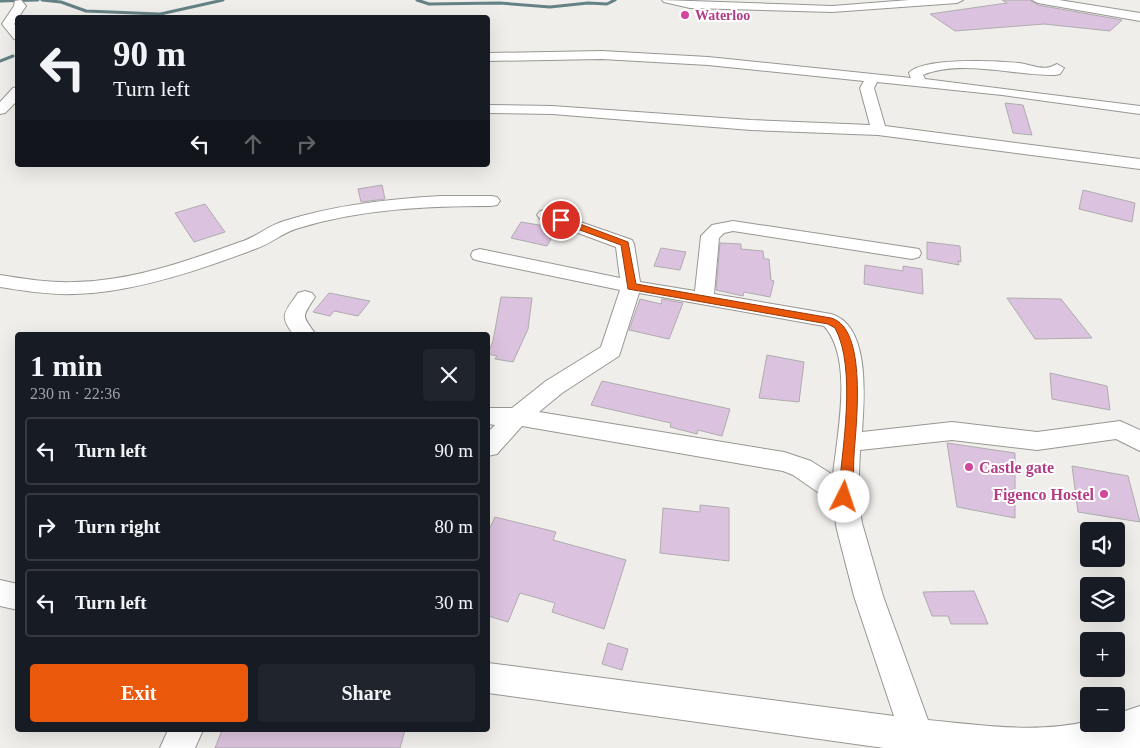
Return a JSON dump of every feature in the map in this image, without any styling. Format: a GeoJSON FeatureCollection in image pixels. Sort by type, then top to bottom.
{"type":"FeatureCollection","features":[{"type":"Feature","properties":{"kind":"street"},"geometry":{"type":"LineString","coordinates":[[668,0],[690,5],[832,9],[957,0]]}},
{"type":"Feature","properties":{"kind":"street"},"geometry":{"type":"LineString","coordinates":[[1038,0],[1140,17]]}},
{"type":"Feature","properties":{"kind":"street"},"geometry":{"type":"LineString","coordinates":[[15,32],[8,24],[20,6],[19,3]]}},
{"type":"Feature","properties":{"kind":"street"},"geometry":{"type":"LineString","coordinates":[[490,57],[654,57],[919,82],[1140,110]]}},
{"type":"Feature","properties":{"kind":"street"},"geometry":{"type":"LineString","coordinates":[[919,82],[916,73],[932,67],[1018,67]]}},
{"type":"Feature","properties":{"kind":"street"},"geometry":{"type":"LineString","coordinates":[[872,78],[867,88],[875,111],[878,130]]}},
{"type":"Feature","properties":{"kind":"street"},"geometry":{"type":"LineString","coordinates":[[0,110],[15,94]]}},
{"type":"Feature","properties":{"kind":"street"},"geometry":{"type":"LineString","coordinates":[[490,109],[552,110],[742,124],[878,130],[1140,164]]}},
{"type":"Feature","properties":{"kind":"street"},"geometry":{"type":"LineString","coordinates":[[0,280],[39,288],[82,290],[117,285],[255,242],[290,224],[355,209],[430,201],[491,201]]}},
{"type":"Feature","properties":{"kind":"street"},"geometry":{"type":"LineString","coordinates":[[490,445],[517,417],[554,387],[611,351],[631,286],[625,244],[546,215]]}},
{"type":"Feature","properties":{"kind":"street"},"geometry":{"type":"LineString","coordinates":[[704,298],[710,236],[718,229],[733,226],[912,253]]}},
{"type":"Feature","properties":{"kind":"street"},"geometry":{"type":"LineString","coordinates":[[480,256],[631,286],[831,321],[839,326],[843,333],[851,369],[852,399],[844,497],[866,591],[917,736]]}},
{"type":"Feature","properties":{"kind":"street"},"geometry":{"type":"LineString","coordinates":[[303,332],[294,321],[294,314],[305,297]]}},
{"type":"Feature","properties":{"kind":"street"},"geometry":{"type":"LineString","coordinates":[[490,416],[517,417],[784,462],[802,468],[844,497]]}},
{"type":"Feature","properties":{"kind":"street"},"geometry":{"type":"LineString","coordinates":[[849,442],[952,431],[1037,441],[1120,430],[1140,442]]}},
{"type":"Feature","properties":{"kind":"street"},"geometry":{"type":"LineString","coordinates":[[0,593],[15,596]]}},
{"type":"Feature","properties":{"kind":"street"},"geometry":{"type":"LineString","coordinates":[[490,678],[917,736],[1039,745],[1069,743],[1129,734]]}},
{"type":"Feature","properties":{"kind":"street"},"geometry":{"type":"LineString","coordinates":[[177,748],[185,732]]}},
{"type":"Feature","properties":{"kind":"building"},"geometry":{"type":"Polygon","coordinates":[[[1002,0],[1030,0],[1038,5],[1122,20],[1110,31],[1044,24],[955,31],[930,14],[1007,3],[1002,0]]]}},
{"type":"Feature","properties":{"kind":"building"},"geometry":{"type":"Polygon","coordinates":[[[1005,103],[1023,105],[1032,135],[1013,133],[1005,103]]]}},
{"type":"Feature","properties":{"kind":"building"},"geometry":{"type":"Polygon","coordinates":[[[382,185],[385,199],[361,202],[358,189],[382,185]]]}},
{"type":"Feature","properties":{"kind":"building"},"geometry":{"type":"Polygon","coordinates":[[[1083,190],[1135,203],[1132,222],[1079,209],[1083,190]]]}},
{"type":"Feature","properties":{"kind":"building"},"geometry":{"type":"Polygon","coordinates":[[[205,204],[225,232],[194,242],[175,213],[205,204]]]}},
{"type":"Feature","properties":{"kind":"building"},"geometry":{"type":"Polygon","coordinates":[[[521,222],[557,228],[547,246],[511,238],[521,222]]]}},
{"type":"Feature","properties":{"kind":"building"},"geometry":{"type":"Polygon","coordinates":[[[927,242],[960,246],[961,262],[958,261],[959,265],[927,259],[927,242]]]}},
{"type":"Feature","properties":{"kind":"building"},"geometry":{"type":"Polygon","coordinates":[[[720,243],[741,244],[741,249],[763,251],[764,259],[769,259],[771,280],[774,281],[770,297],[744,292],[743,296],[716,290],[720,243]]]}},
{"type":"Feature","properties":{"kind":"building"},"geometry":{"type":"Polygon","coordinates":[[[661,248],[686,252],[680,270],[654,266],[661,248]]]}},
{"type":"Feature","properties":{"kind":"building"},"geometry":{"type":"Polygon","coordinates":[[[865,265],[903,271],[903,266],[922,269],[923,294],[864,284],[865,265]]]}},
{"type":"Feature","properties":{"kind":"building"},"geometry":{"type":"Polygon","coordinates":[[[329,293],[370,301],[358,316],[334,311],[330,316],[313,312],[329,293]]]}},
{"type":"Feature","properties":{"kind":"building"},"geometry":{"type":"Polygon","coordinates":[[[501,297],[532,298],[528,329],[513,362],[495,359],[497,356],[490,354],[501,297]]]}},
{"type":"Feature","properties":{"kind":"building"},"geometry":{"type":"Polygon","coordinates":[[[1007,298],[1061,299],[1092,338],[1035,339],[1007,298]]]}},
{"type":"Feature","properties":{"kind":"building"},"geometry":{"type":"Polygon","coordinates":[[[640,299],[661,304],[662,299],[683,303],[669,339],[629,330],[640,299]]]}},
{"type":"Feature","properties":{"kind":"building"},"geometry":{"type":"Polygon","coordinates":[[[767,355],[804,362],[799,402],[759,398],[767,355]]]}},
{"type":"Feature","properties":{"kind":"building"},"geometry":{"type":"Polygon","coordinates":[[[1050,373],[1107,386],[1110,410],[1052,399],[1050,373]]]}},
{"type":"Feature","properties":{"kind":"building"},"geometry":{"type":"Polygon","coordinates":[[[602,381],[730,409],[722,436],[698,430],[697,434],[670,427],[671,423],[591,405],[602,381]]]}},
{"type":"Feature","properties":{"kind":"building"},"geometry":{"type":"Polygon","coordinates":[[[947,443],[1015,453],[1015,518],[957,507],[947,443]]]}},
{"type":"Feature","properties":{"kind":"building","name":"Figenco Hostel"},"geometry":{"type":"Polygon","coordinates":[[[1072,466],[1128,476],[1140,522],[1078,512],[1072,466]]]}},
{"type":"Feature","properties":{"kind":"building"},"geometry":{"type":"Polygon","coordinates":[[[700,505],[729,508],[729,561],[660,553],[663,508],[700,512],[700,505]]]}},
{"type":"Feature","properties":{"kind":"building"},"geometry":{"type":"Polygon","coordinates":[[[495,517],[556,532],[553,540],[626,560],[604,629],[552,612],[555,603],[520,593],[508,622],[490,617],[490,528],[495,517]]]}},
{"type":"Feature","properties":{"kind":"building"},"geometry":{"type":"Polygon","coordinates":[[[974,591],[988,624],[951,624],[948,616],[932,616],[923,592],[974,591]]]}},
{"type":"Feature","properties":{"kind":"building"},"geometry":{"type":"Polygon","coordinates":[[[608,643],[628,649],[622,670],[602,664],[608,643]]]}},
{"type":"Feature","properties":{"kind":"building"},"geometry":{"type":"Polygon","coordinates":[[[221,732],[404,732],[400,748],[215,748],[221,732]]]}},
{"type":"Feature","properties":{"kind":"waterway"},"geometry":{"type":"LineString","coordinates":[[0,1],[38,0]]}},
{"type":"Feature","properties":{"kind":"waterway"},"geometry":{"type":"LineString","coordinates":[[42,0],[61,2],[86,11],[159,14]]}},
{"type":"Feature","properties":{"kind":"waterway"},"geometry":{"type":"LineString","coordinates":[[156,15],[223,0]]}},
{"type":"Feature","properties":{"kind":"waterway"},"geometry":{"type":"LineString","coordinates":[[417,0],[429,4],[499,3],[550,7],[588,3],[607,4],[615,0]]}},
{"type":"Feature","properties":{"kind":"waterway"},"geometry":{"type":"LineString","coordinates":[[0,61],[13,56]]}},
{"type":"Feature","properties":{"kind":"place","name":"Waterloo"},"geometry":{"type":"Point","coordinates":[685,15]}},
{"type":"Feature","properties":{"kind":"place","name":"Castle gate"},"geometry":{"type":"Point","coordinates":[969,467]}},
{"type":"Feature","properties":{"kind":"place","name":"Figenco Hostel"},"geometry":{"type":"Point","coordinates":[1104,494]}},
{"type":"Feature","properties":{"kind":"route"},"geometry":{"type":"LineString","coordinates":[[561,220],[622,241],[627,248],[626,262],[631,286],[831,321],[839,326],[843,333],[851,369],[852,399],[844,497]]}}]}
